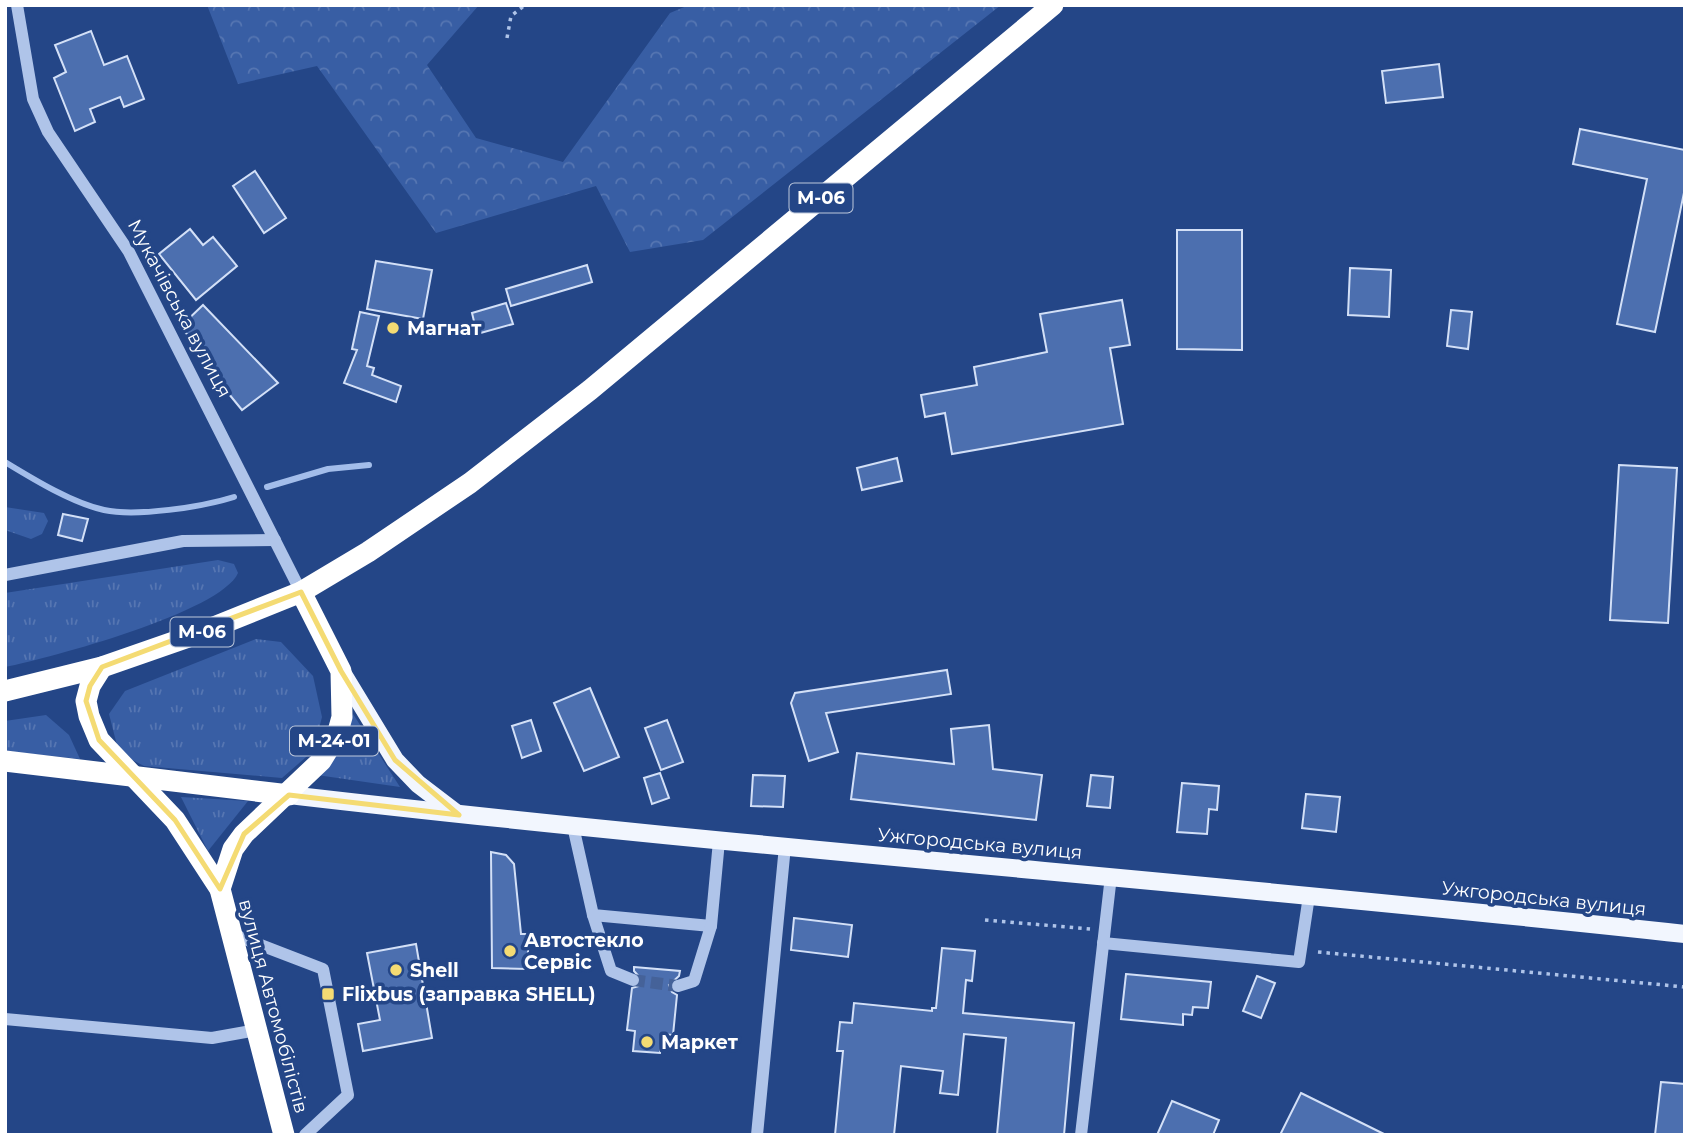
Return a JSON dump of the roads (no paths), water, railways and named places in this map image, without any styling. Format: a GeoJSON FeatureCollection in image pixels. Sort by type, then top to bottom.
{"type":"FeatureCollection","features":[{"type":"Feature","properties":{"kind":"highway","name":"М-06"},"geometry":{"type":"LineString","coordinates":[[5,691],[102,667],[194,635],[301,592],[362,555],[470,482],[590,390],[1053,5]]}},
{"type":"Feature","properties":{"kind":"highway","name":"М-24-01"},"geometry":{"type":"LineString","coordinates":[[289,795],[321,761],[337,735],[342,717],[341,671],[301,592]]}},
{"type":"Feature","properties":{"kind":"highway","name":"вулиця Автомобілістів"},"geometry":{"type":"LineString","coordinates":[[102,667],[90,686],[86,701],[89,716],[99,740],[175,820],[220,889],[284,1135]]}},
{"type":"Feature","properties":{"kind":"highway"},"geometry":{"type":"LineString","coordinates":[[5,761],[289,795]]}},
{"type":"Feature","properties":{"kind":"highway","name":"вулиця Автомобілістів"},"geometry":{"type":"LineString","coordinates":[[220,889],[233,849],[244,834],[289,795]]}},
{"type":"Feature","properties":{"kind":"main road"},"geometry":{"type":"LineString","coordinates":[[341,671],[395,760],[418,784],[459,815]]}},
{"type":"Feature","properties":{"kind":"main road"},"geometry":{"type":"LineString","coordinates":[[289,795],[459,815]]}},
{"type":"Feature","properties":{"kind":"main road","name":"Ужгородська вулиця"},"geometry":{"type":"LineString","coordinates":[[459,815],[1111,876],[1685,934]]}},
{"type":"Feature","properties":{"kind":"street","name":"Мукачівська вулиця"},"geometry":{"type":"LineString","coordinates":[[18,5],[33,99],[48,132],[129,252],[301,592]]}},
{"type":"Feature","properties":{"kind":"street"},"geometry":{"type":"LineString","coordinates":[[5,575],[183,541],[275,540]]}},
{"type":"Feature","properties":{"kind":"street"},"geometry":{"type":"LineString","coordinates":[[573,826],[593,915],[611,971],[633,980]]}},
{"type":"Feature","properties":{"kind":"street"},"geometry":{"type":"LineString","coordinates":[[678,986],[694,981],[711,926],[719,841]]}},
{"type":"Feature","properties":{"kind":"street"},"geometry":{"type":"LineString","coordinates":[[757,1135],[785,846]]}},
{"type":"Feature","properties":{"kind":"street"},"geometry":{"type":"LineString","coordinates":[[1081,1135],[1111,876]]}},
{"type":"Feature","properties":{"kind":"street"},"geometry":{"type":"LineString","coordinates":[[1103,937],[1292,963],[1299,961],[1303,951],[1309,896]]}},
{"type":"Feature","properties":{"kind":"street"},"geometry":{"type":"LineString","coordinates":[[593,915],[711,926]]}},
{"type":"Feature","properties":{"kind":"street"},"geometry":{"type":"LineString","coordinates":[[232,934],[323,969],[348,1095],[305,1135]]}},
{"type":"Feature","properties":{"kind":"street"},"geometry":{"type":"LineString","coordinates":[[5,1019],[212,1038],[257,1030]]}},
{"type":"Feature","properties":{"kind":"waterway"},"geometry":{"type":"LineString","coordinates":[[5,462],[66,496],[92,507],[117,512],[169,510],[234,497]]}},
{"type":"Feature","properties":{"kind":"waterway"},"geometry":{"type":"LineString","coordinates":[[267,487],[328,469],[369,465]]}},
{"type":"Feature","properties":{"kind":"tunnel"},"geometry":{"type":"LineString","coordinates":[[633,980],[678,986]]}},
{"type":"Feature","properties":{"kind":"place","name":"Магнат"},"geometry":{"type":"Point","coordinates":[393,328]}},
{"type":"Feature","properties":{"kind":"place","name":"Автостекло Сервіс"},"geometry":{"type":"Point","coordinates":[510,951]}},
{"type":"Feature","properties":{"kind":"place","name":"Shell"},"geometry":{"type":"Point","coordinates":[396,970]}},
{"type":"Feature","properties":{"kind":"place","name":"Flixbus (заправка SHELL)"},"geometry":{"type":"Point","coordinates":[328,994]}},
{"type":"Feature","properties":{"kind":"place","name":"Маркет"},"geometry":{"type":"Point","coordinates":[647,1042]}}]}
